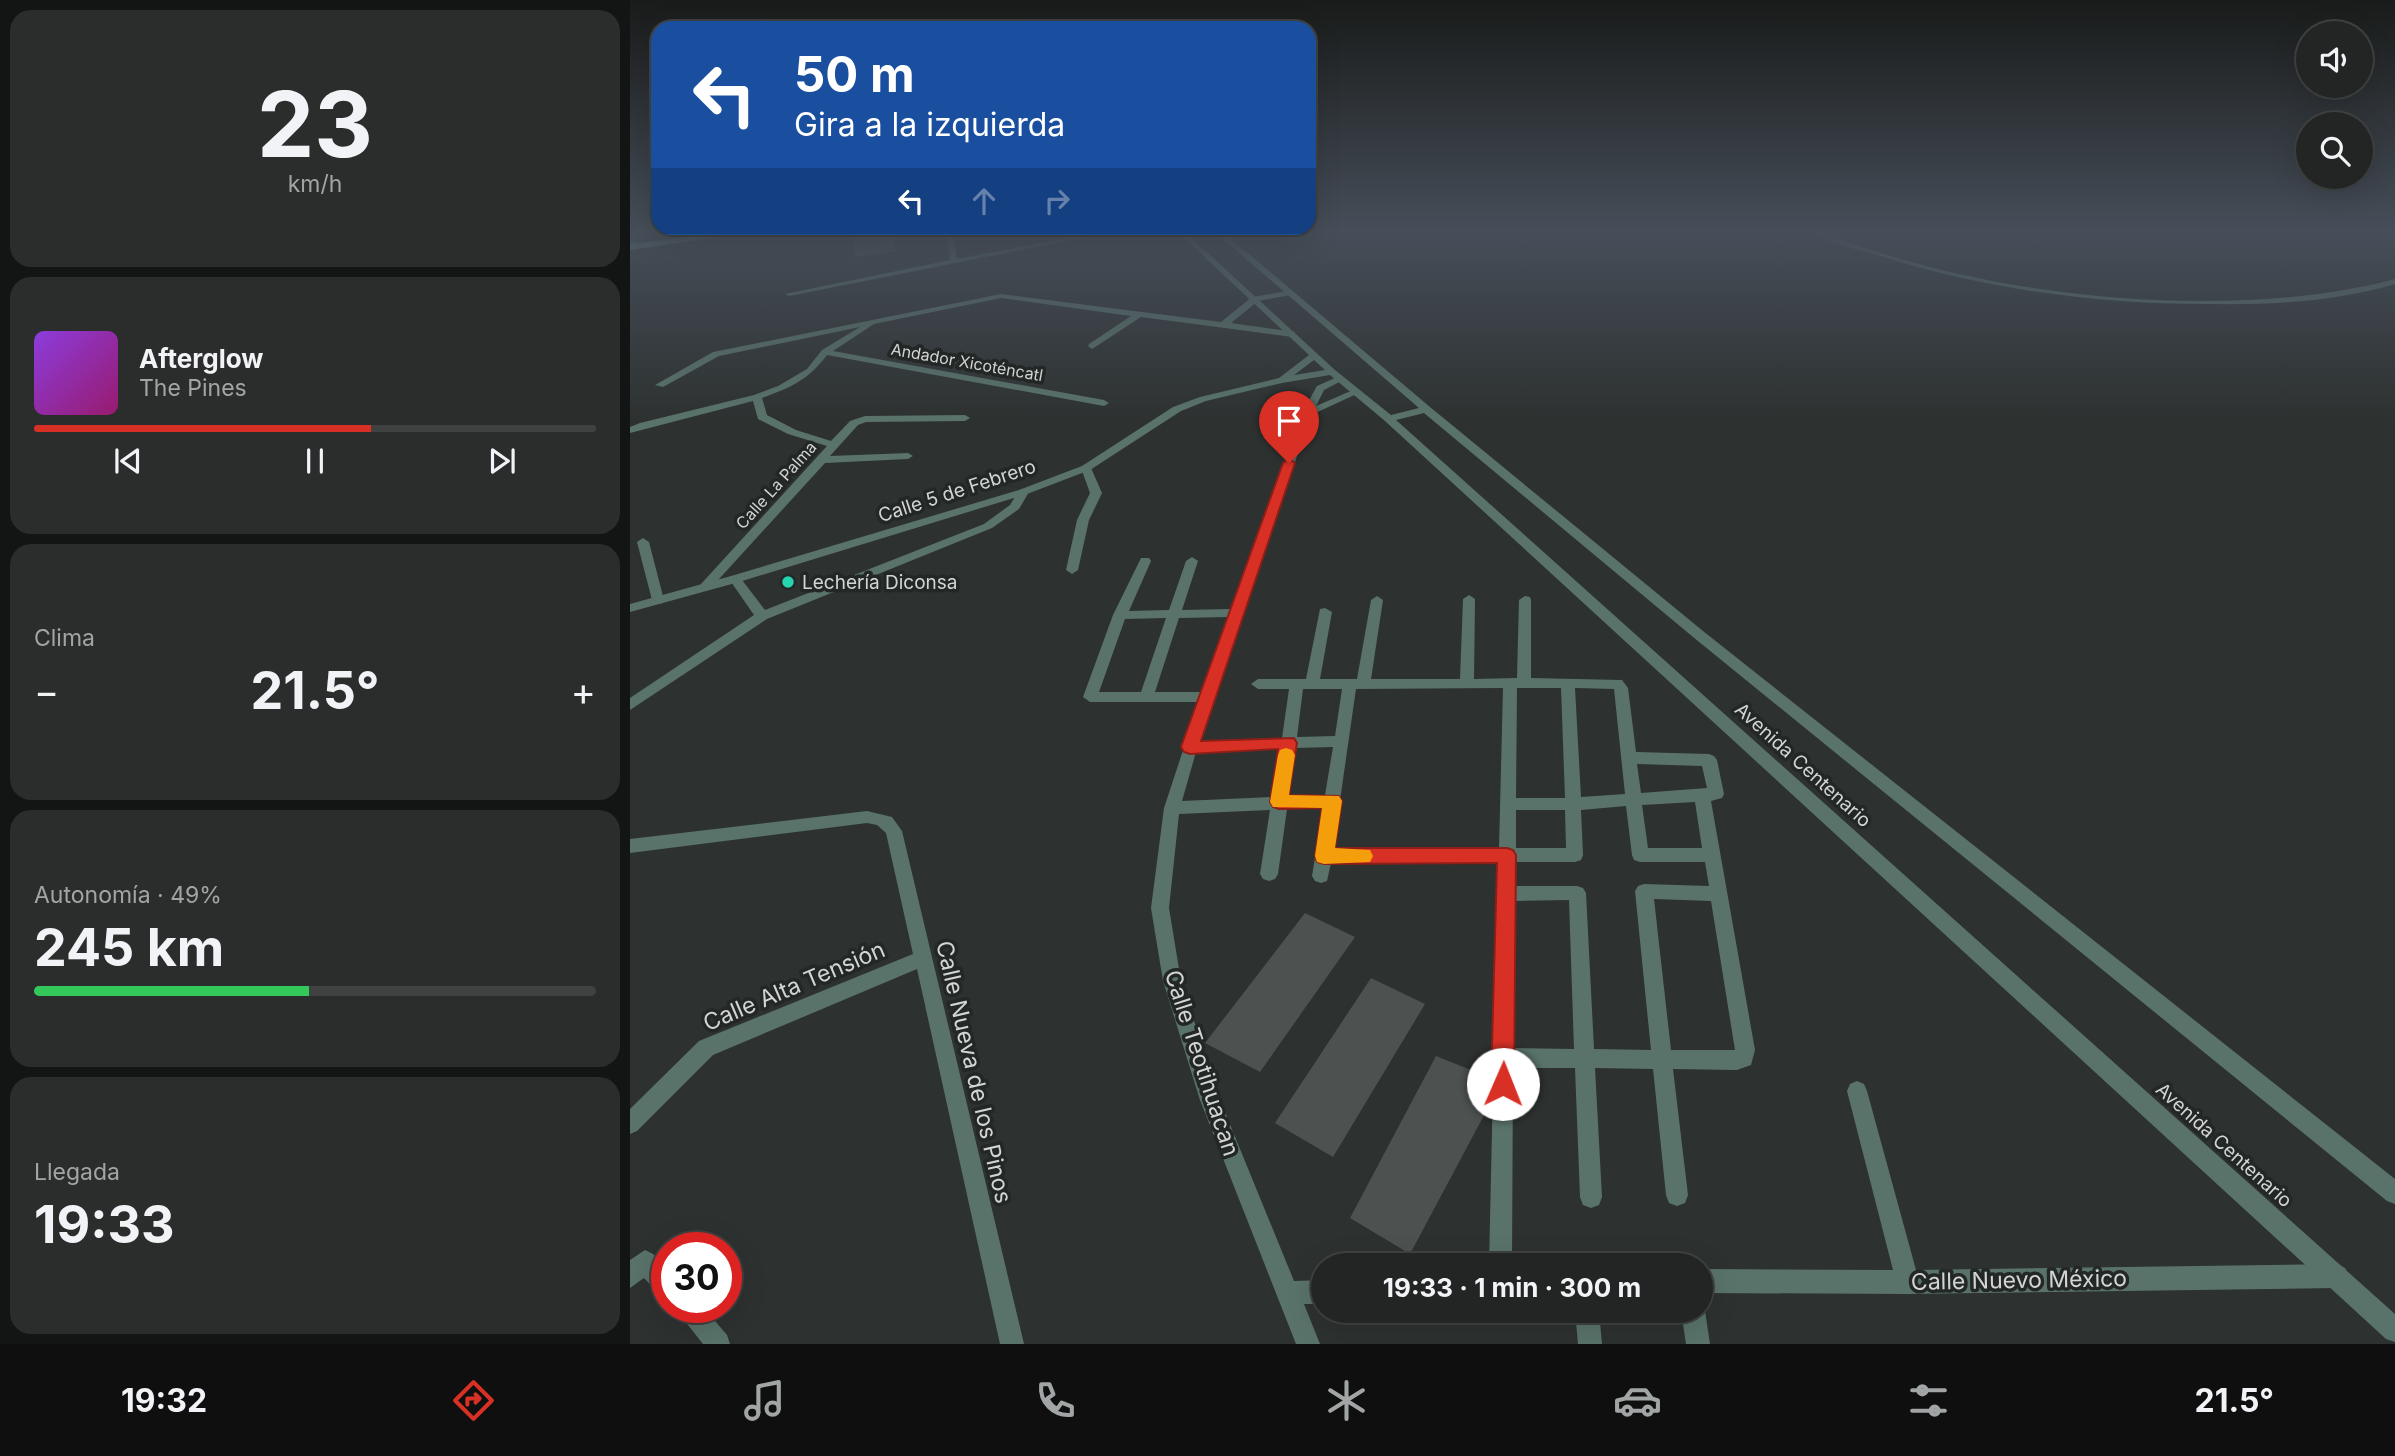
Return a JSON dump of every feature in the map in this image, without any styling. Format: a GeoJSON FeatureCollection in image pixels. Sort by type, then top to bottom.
{"type":"FeatureCollection","features":[{"type":"Feature","properties":{"kind":"street"},"geometry":{"type":"LineString","coordinates":[[660,385],[716,354],[1001,296],[1292,334]]}},
{"type":"Feature","properties":{"kind":"street","name":"Avenida Centenario"},"geometry":{"type":"LineString","coordinates":[[1251,296],[1314,356],[1389,419],[2395,1330]]}},
{"type":"Feature","properties":{"kind":"street"},"geometry":{"type":"LineString","coordinates":[[1222,326],[1255,299],[1273,296]]}},
{"type":"Feature","properties":{"kind":"street","name":"Avenida Centenario"},"geometry":{"type":"LineString","coordinates":[[1291,296],[1698,634],[2395,1193]]}},
{"type":"Feature","properties":{"kind":"street"},"geometry":{"type":"LineString","coordinates":[[2087,296],[2196,302],[2296,300],[2334,296]]}},
{"type":"Feature","properties":{"kind":"street"},"geometry":{"type":"LineString","coordinates":[[1092,346],[1138,315]]}},
{"type":"Feature","properties":{"kind":"street"},"geometry":{"type":"LineString","coordinates":[[630,430],[757,397],[797,380],[810,371],[825,352],[881,319]]}},
{"type":"Feature","properties":{"kind":"street","name":"Andador Xicoténcatl"},"geometry":{"type":"LineString","coordinates":[[825,352],[1104,403]]}},
{"type":"Feature","properties":{"kind":"street","name":"Calle 5 de Febrero"},"geometry":{"type":"LineString","coordinates":[[1282,380],[1314,356]]}},
{"type":"Feature","properties":{"kind":"street","name":"Calle 5 de Febrero"},"geometry":{"type":"LineString","coordinates":[[630,608],[1023,492],[1086,468],[1177,409],[1203,399],[1282,380],[1336,375]]}},
{"type":"Feature","properties":{"kind":"street","name":"Calle Teotihuacan"},"geometry":{"type":"LineString","coordinates":[[1308,1344],[1210,1100],[1172,981],[1160,908],[1172,808],[1206,697],[1307,413],[1320,388],[1336,375]]}},
{"type":"Feature","properties":{"kind":"street"},"geometry":{"type":"LineString","coordinates":[[1307,413],[1356,392]]}},
{"type":"Feature","properties":{"kind":"street","name":"Calle La Palma"},"geometry":{"type":"LineString","coordinates":[[705,587],[822,460],[833,444],[792,432],[762,416],[757,397]]}},
{"type":"Feature","properties":{"kind":"street"},"geometry":{"type":"LineString","coordinates":[[1389,419],[1426,409]]}},
{"type":"Feature","properties":{"kind":"street"},"geometry":{"type":"LineString","coordinates":[[833,444],[854,423],[865,419],[965,418]]}},
{"type":"Feature","properties":{"kind":"street"},"geometry":{"type":"LineString","coordinates":[[630,421],[644,425]]}},
{"type":"Feature","properties":{"kind":"street"},"geometry":{"type":"LineString","coordinates":[[822,460],[908,456]]}},
{"type":"Feature","properties":{"kind":"street"},"geometry":{"type":"LineString","coordinates":[[1072,569],[1083,520],[1096,493],[1086,468]]}},
{"type":"Feature","properties":{"kind":"street"},"geometry":{"type":"LineString","coordinates":[[630,705],[762,616],[988,526],[1016,507],[1023,492]]}},
{"type":"Feature","properties":{"kind":"street"},"geometry":{"type":"LineString","coordinates":[[642,542],[658,600]]}},
{"type":"Feature","properties":{"kind":"street"},"geometry":{"type":"LineString","coordinates":[[1144,561],[1120,615],[1090,697],[1206,697]]}},
{"type":"Feature","properties":{"kind":"street"},"geometry":{"type":"LineString","coordinates":[[1146,697],[1192,561]]}},
{"type":"Feature","properties":{"kind":"street"},"geometry":{"type":"LineString","coordinates":[[734,579],[762,616]]}},
{"type":"Feature","properties":{"kind":"street"},"geometry":{"type":"LineString","coordinates":[[1467,683],[1469,599]]}},
{"type":"Feature","properties":{"kind":"street"},"geometry":{"type":"LineString","coordinates":[[1321,876],[1342,741],[1377,600]]}},
{"type":"Feature","properties":{"kind":"street"},"geometry":{"type":"LineString","coordinates":[[1500,1253],[1508,804],[1525,600]]}},
{"type":"Feature","properties":{"kind":"street"},"geometry":{"type":"LineString","coordinates":[[1269,874],[1288,743],[1325,612]]}},
{"type":"Feature","properties":{"kind":"street"},"geometry":{"type":"LineString","coordinates":[[1120,615],[1235,613]]}},
{"type":"Feature","properties":{"kind":"street"},"geometry":{"type":"LineString","coordinates":[[1324,856],[1575,855],[1568,682]]}},
{"type":"Feature","properties":{"kind":"street"},"geometry":{"type":"LineString","coordinates":[[1258,684],[1620,684],[1640,855],[1711,855]]}},
{"type":"Feature","properties":{"kind":"street"},"geometry":{"type":"LineString","coordinates":[[1190,747],[1342,741]]}},
{"type":"Feature","properties":{"kind":"street"},"geometry":{"type":"LineString","coordinates":[[1508,804],[1573,804],[1716,794],[1709,760],[1629,758]]}},
{"type":"Feature","properties":{"kind":"street"},"geometry":{"type":"LineString","coordinates":[[1503,1058],[1744,1058],[1745,1050],[1702,796]]}},
{"type":"Feature","properties":{"kind":"street"},"geometry":{"type":"LineString","coordinates":[[1172,808],[1332,801]]}},
{"type":"Feature","properties":{"kind":"street","name":"Calle Nueva de los Pinos"},"geometry":{"type":"LineString","coordinates":[[630,846],[880,818],[889,822],[894,831],[1012,1344]]}},
{"type":"Feature","properties":{"kind":"street"},"geometry":{"type":"LineString","coordinates":[[1677,1195],[1644,891],[1718,894]]}},
{"type":"Feature","properties":{"kind":"street"},"geometry":{"type":"LineString","coordinates":[[1506,894],[1577,893],[1591,1197]]}},
{"type":"Feature","properties":{"kind":"street","name":"Calle Alta Tensión"},"geometry":{"type":"LineString","coordinates":[[630,1124],[706,1048],[923,958]]}},
{"type":"Feature","properties":{"kind":"street"},"geometry":{"type":"LineString","coordinates":[[1857,1091],[1908,1282]]}},
{"type":"Feature","properties":{"kind":"street"},"geometry":{"type":"LineString","coordinates":[[630,1276],[645,1262],[651,1269]]}},
{"type":"Feature","properties":{"kind":"street","name":"Calle Nuevo México"},"geometry":{"type":"LineString","coordinates":[[1713,1281],[1908,1282],[2337,1276]]}},
{"type":"Feature","properties":{"kind":"street"},"geometry":{"type":"LineString","coordinates":[[1286,1293],[1311,1292]]}},
{"type":"Feature","properties":{"kind":"street"},"geometry":{"type":"LineString","coordinates":[[701,1323],[718,1344]]}},
{"type":"Feature","properties":{"kind":"street"},"geometry":{"type":"LineString","coordinates":[[1588,1323],[1590,1344]]}},
{"type":"Feature","properties":{"kind":"street"},"geometry":{"type":"LineString","coordinates":[[1695,1323],[1698,1344]]}},
{"type":"Feature","properties":{"kind":"building"},"geometry":{"type":"Polygon","coordinates":[[[1305,913],[1355,937],[1260,1072],[1205,1043],[1305,913]]]}},
{"type":"Feature","properties":{"kind":"building"},"geometry":{"type":"Polygon","coordinates":[[[1371,978],[1425,1004],[1333,1157],[1275,1123],[1371,978]]]}},
{"type":"Feature","properties":{"kind":"building"},"geometry":{"type":"Polygon","coordinates":[[[1436,1056],[1491,1078],[1490,1104],[1411,1253],[1350,1218],[1436,1056]]]}},
{"type":"Feature","properties":{"kind":"slow traffic"},"geometry":{"type":"LineString","coordinates":[[1286,755],[1279,802],[1332,801],[1324,856],[1363,856]]}},
{"type":"Feature","properties":{"kind":"place","name":"Lechería Diconsa"},"geometry":{"type":"Point","coordinates":[788,582]}},
{"type":"Feature","properties":{"kind":"route"},"geometry":{"type":"LineString","coordinates":[[1289,463],[1190,747],[1288,743],[1279,802],[1332,801],[1324,856],[1507,855],[1503,1084]]}}]}
